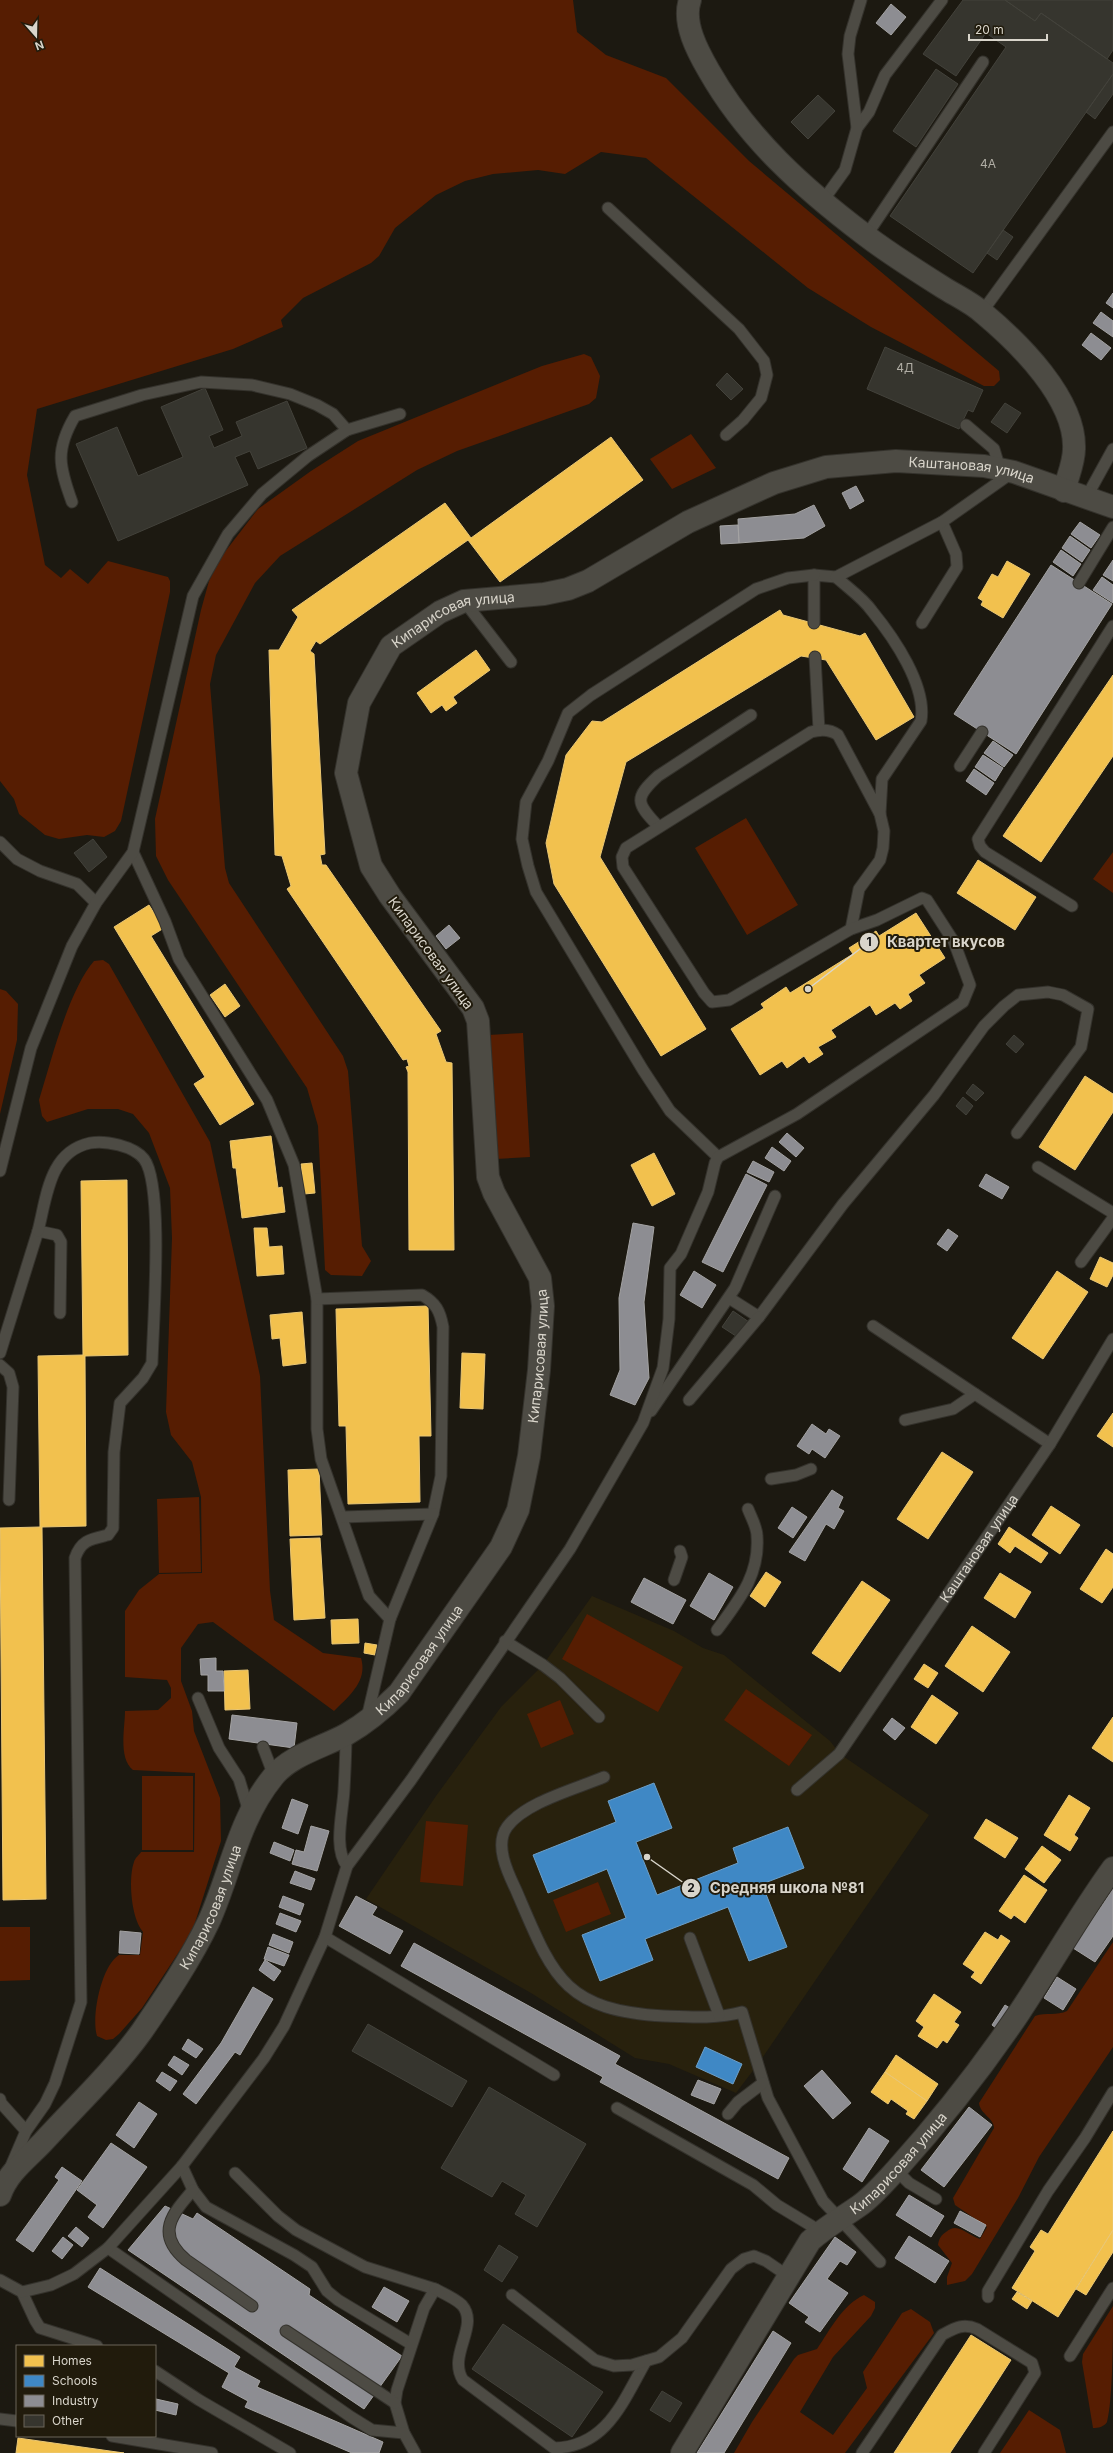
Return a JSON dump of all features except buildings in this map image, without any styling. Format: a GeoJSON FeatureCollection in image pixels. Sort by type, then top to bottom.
{"type":"FeatureCollection","features":[{"type":"Feature","properties":{"kind":"street"},"geometry":{"type":"LineString","coordinates":[[690,0],[688,20],[695,42],[718,88],[759,144],[822,202],[866,236],[982,312],[1022,350],[1042,373],[1060,400],[1070,424],[1074,449],[1064,491]]}},
{"type":"Feature","properties":{"kind":"street","name":"Каштановая улица"},"geometry":{"type":"LineString","coordinates":[[826,467],[896,461],[1007,471],[1113,507]]}},
{"type":"Feature","properties":{"kind":"street","name":"Кипарисовая улица"},"geometry":{"type":"LineString","coordinates":[[2,2190],[12,2172],[51,2133],[140,2033],[172,1988],[209,1921],[249,1812],[274,1776],[286,1765],[346,1734],[367,1720],[399,1694],[501,1547],[518,1510],[529,1456],[539,1370],[543,1306],[540,1278],[494,1193],[488,1177],[478,1021],[473,1008],[390,896],[371,866],[346,773],[359,703],[391,646],[440,612],[464,601],[516,597],[568,589],[588,581],[688,522],[774,483],[826,467]]}},
{"type":"Feature","properties":{"kind":"street","name":"Кипарисовая улица"},"geometry":{"type":"LineString","coordinates":[[682,2453],[810,2241],[820,2231],[838,2218],[859,2206],[896,2170],[998,2044],[1085,1906],[1113,1868]]}},
{"type":"Feature","properties":{"kind":"lane"},"geometry":{"type":"LineString","coordinates":[[857,128],[848,54],[850,36],[861,0]]}},
{"type":"Feature","properties":{"kind":"lane"},"geometry":{"type":"LineString","coordinates":[[822,202],[845,170],[857,128],[869,112],[885,75],[942,0]]}},
{"type":"Feature","properties":{"kind":"lane"},"geometry":{"type":"LineString","coordinates":[[866,236],[983,62]]}},
{"type":"Feature","properties":{"kind":"lane"},"geometry":{"type":"LineString","coordinates":[[982,312],[1113,132]]}},
{"type":"Feature","properties":{"kind":"lane"},"geometry":{"type":"LineString","coordinates":[[608,208],[739,329],[764,361],[767,375],[761,398],[743,420],[726,435]]}},
{"type":"Feature","properties":{"kind":"lane"},"geometry":{"type":"LineString","coordinates":[[72,502],[65,482],[61,454],[64,435],[75,416],[142,395],[201,382],[260,386],[290,394],[317,405],[333,414],[347,430]]}},
{"type":"Feature","properties":{"kind":"lane"},"geometry":{"type":"LineString","coordinates":[[0,1171],[31,1048],[72,946],[96,902],[133,852],[193,596],[228,534],[262,494],[308,456],[347,430],[400,414]]}},
{"type":"Feature","properties":{"kind":"lane"},"geometry":{"type":"LineString","coordinates":[[718,1158],[670,1111],[536,892],[522,839],[526,802],[548,761],[568,713],[591,695],[756,589],[788,578],[814,575],[836,577],[942,522],[1007,471],[993,447],[966,424]]}},
{"type":"Feature","properties":{"kind":"lane"},"geometry":{"type":"LineString","coordinates":[[1086,498],[1113,449]]}},
{"type":"Feature","properties":{"kind":"lane"},"geometry":{"type":"LineString","coordinates":[[922,623],[957,567],[956,554],[942,522]]}},
{"type":"Feature","properties":{"kind":"lane"},"geometry":{"type":"LineString","coordinates":[[1080,583],[1113,527]]}},
{"type":"Feature","properties":{"kind":"lane"},"geometry":{"type":"LineString","coordinates":[[814,575],[814,623]]}},
{"type":"Feature","properties":{"kind":"lane"},"geometry":{"type":"LineString","coordinates":[[836,577],[872,610],[913,674],[923,711],[921,721],[882,779],[880,814]]}},
{"type":"Feature","properties":{"kind":"lane"},"geometry":{"type":"LineString","coordinates":[[464,601],[511,662]]}},
{"type":"Feature","properties":{"kind":"lane"},"geometry":{"type":"LineString","coordinates":[[1072,906],[985,852],[980,846],[978,839],[1113,626]]}},
{"type":"Feature","properties":{"kind":"lane"},"geometry":{"type":"LineString","coordinates":[[815,657],[819,730]]}},
{"type":"Feature","properties":{"kind":"lane"},"geometry":{"type":"LineString","coordinates":[[658,826],[642,810],[640,795],[646,787],[658,776],[751,715]]}},
{"type":"Feature","properties":{"kind":"lane"},"geometry":{"type":"LineString","coordinates":[[643,1423],[662,1368],[669,1319],[670,1268],[681,1254],[708,1192],[715,1162],[718,1158],[797,1114],[964,1002],[970,985],[954,942],[927,900],[919,898],[877,920],[851,928],[729,1000],[712,1002],[704,993],[623,867],[622,857],[626,848],[658,826],[811,732],[819,730],[832,731],[838,734],[880,814],[884,831],[880,860],[859,889],[851,928]]}},
{"type":"Feature","properties":{"kind":"lane"},"geometry":{"type":"LineString","coordinates":[[960,766],[982,732]]}},
{"type":"Feature","properties":{"kind":"lane"},"geometry":{"type":"LineString","coordinates":[[0,842],[17,859],[40,871],[77,884],[96,902]]}},
{"type":"Feature","properties":{"kind":"lane"},"geometry":{"type":"LineString","coordinates":[[133,852],[165,921],[179,959],[245,1062],[280,1126],[294,1165],[317,1299],[317,1429],[321,1459],[369,1596],[390,1619]]}},
{"type":"Feature","properties":{"kind":"lane"},"geometry":{"type":"LineString","coordinates":[[689,1400],[759,1317],[843,1204],[934,1095],[984,1026],[1018,995],[1034,992],[1062,995],[1088,1009],[1081,1047],[1017,1133]]}},
{"type":"Feature","properties":{"kind":"lane"},"geometry":{"type":"LineString","coordinates":[[0,1353],[38,1231],[54,1171],[67,1152],[82,1145],[101,1141],[116,1144],[143,1158],[152,1176],[156,1204],[152,1364],[143,1378],[120,1403],[114,1452],[113,1528],[108,1535],[86,1540],[79,1548],[75,1558],[81,2002],[55,2083],[45,2104],[26,2131],[2,2190]]}},
{"type":"Feature","properties":{"kind":"lane"},"geometry":{"type":"LineString","coordinates":[[1038,1167],[1113,1214]]}},
{"type":"Feature","properties":{"kind":"lane"},"geometry":{"type":"LineString","coordinates":[[22,2292],[51,2285],[74,2274],[108,2248],[182,2166],[264,2058],[284,2026],[325,1937],[347,1866],[412,1780],[505,1641],[570,1550],[643,1423],[729,1298],[775,1196]]}},
{"type":"Feature","properties":{"kind":"lane"},"geometry":{"type":"LineString","coordinates":[[1081,1262],[1113,1218]]}},
{"type":"Feature","properties":{"kind":"lane"},"geometry":{"type":"LineString","coordinates":[[38,1231],[57,1235],[61,1242],[60,1313]]}},
{"type":"Feature","properties":{"kind":"lane"},"geometry":{"type":"LineString","coordinates":[[317,1299],[422,1294],[437,1307],[443,1327],[441,1468],[433,1514],[390,1619],[367,1720]]}},
{"type":"Feature","properties":{"kind":"lane"},"geometry":{"type":"LineString","coordinates":[[729,1298],[759,1317]]}},
{"type":"Feature","properties":{"kind":"lane"},"geometry":{"type":"LineString","coordinates":[[873,1326],[1050,1444]]}},
{"type":"Feature","properties":{"kind":"lane","name":"Каштановая улица"},"geometry":{"type":"LineString","coordinates":[[797,1790],[840,1754],[1050,1444],[1113,1339]]}},
{"type":"Feature","properties":{"kind":"lane"},"geometry":{"type":"LineString","coordinates":[[0,1365],[9,1373],[13,1387],[9,1500]]}},
{"type":"Feature","properties":{"kind":"lane"},"geometry":{"type":"LineString","coordinates":[[905,1420],[953,1409],[975,1394]]}},
{"type":"Feature","properties":{"kind":"lane"},"geometry":{"type":"LineString","coordinates":[[771,1479],[783,1478],[811,1469]]}},
{"type":"Feature","properties":{"kind":"lane"},"geometry":{"type":"LineString","coordinates":[[717,1630],[746,1590],[754,1569],[757,1535],[748,1509]]}},
{"type":"Feature","properties":{"kind":"lane"},"geometry":{"type":"LineString","coordinates":[[342,1517],[433,1514]]}},
{"type":"Feature","properties":{"kind":"lane"},"geometry":{"type":"LineString","coordinates":[[674,1580],[682,1558],[680,1551]]}},
{"type":"Feature","properties":{"kind":"lane"},"geometry":{"type":"LineString","coordinates":[[505,1641],[554,1674],[599,1717]]}},
{"type":"Feature","properties":{"kind":"lane"},"geometry":{"type":"LineString","coordinates":[[198,1698],[219,1748],[239,1779],[249,1812]]}},
{"type":"Feature","properties":{"kind":"lane"},"geometry":{"type":"LineString","coordinates":[[346,1734],[344,1792],[340,1823],[343,1861],[347,1866]]}},
{"type":"Feature","properties":{"kind":"lane"},"geometry":{"type":"LineString","coordinates":[[263,1747],[274,1776]]}},
{"type":"Feature","properties":{"kind":"lane"},"geometry":{"type":"LineString","coordinates":[[604,1777],[534,1806],[507,1828],[502,1841],[504,1860],[543,1953],[562,1980],[582,1997],[605,2008],[632,2014],[683,2017],[742,2012],[768,2098],[823,2201],[880,2262]]}},
{"type":"Feature","properties":{"kind":"lane"},"geometry":{"type":"LineString","coordinates":[[325,1937],[554,2075]]}},
{"type":"Feature","properties":{"kind":"lane"},"geometry":{"type":"LineString","coordinates":[[690,1938],[719,2015]]}},
{"type":"Feature","properties":{"kind":"lane"},"geometry":{"type":"LineString","coordinates":[[728,2114],[738,2102],[763,2083]]}},
{"type":"Feature","properties":{"kind":"lane"},"geometry":{"type":"LineString","coordinates":[[988,2297],[988,2292],[1048,2191],[1085,2138],[1113,2092]]}},
{"type":"Feature","properties":{"kind":"lane"},"geometry":{"type":"LineString","coordinates":[[0,2099],[1,2103],[26,2131]]}},
{"type":"Feature","properties":{"kind":"lane"},"geometry":{"type":"LineString","coordinates":[[617,2108],[753,2185],[777,2205],[820,2231]]}},
{"type":"Feature","properties":{"kind":"lane"},"geometry":{"type":"LineString","coordinates":[[182,2166],[193,2190],[206,2207],[294,2254],[312,2267],[327,2291],[338,2300],[411,2344]]}},
{"type":"Feature","properties":{"kind":"lane"},"geometry":{"type":"LineString","coordinates":[[896,2170],[909,2183],[936,2198]]}},
{"type":"Feature","properties":{"kind":"lane"},"geometry":{"type":"LineString","coordinates":[[235,2173],[278,2216],[296,2230],[366,2267],[435,2289],[462,2306],[467,2318],[466,2331],[457,2362],[458,2373],[463,2380],[554,2448],[572,2448],[588,2440],[611,2422],[646,2361]]}},
{"type":"Feature","properties":{"kind":"lane"},"geometry":{"type":"LineString","coordinates":[[193,2190],[174,2211],[169,2223],[170,2240],[177,2253],[252,2306]]}},
{"type":"Feature","properties":{"kind":"lane"},"geometry":{"type":"LineString","coordinates":[[108,2248],[356,2420],[372,2430],[404,2433]]}},
{"type":"Feature","properties":{"kind":"lane"},"geometry":{"type":"LineString","coordinates":[[512,2295],[595,2360],[614,2366],[632,2365],[659,2357],[682,2338],[731,2270],[744,2258],[754,2256],[766,2260],[788,2276]]}},
{"type":"Feature","properties":{"kind":"lane"},"geometry":{"type":"LineString","coordinates":[[0,2280],[22,2292],[40,2328],[94,2345]]}},
{"type":"Feature","properties":{"kind":"lane"},"geometry":{"type":"LineString","coordinates":[[1070,2356],[1113,2288]]}},
{"type":"Feature","properties":{"kind":"lane"},"geometry":{"type":"LineString","coordinates":[[415,2453],[404,2433],[395,2403],[397,2390],[411,2344],[424,2308],[435,2289]]}},
{"type":"Feature","properties":{"kind":"lane"},"geometry":{"type":"LineString","coordinates":[[862,2453],[942,2335],[954,2328],[967,2325],[977,2328],[1032,2363],[1035,2373],[984,2453]]}},
{"type":"Feature","properties":{"kind":"lane"},"geometry":{"type":"LineString","coordinates":[[286,2331],[395,2403]]}},
{"type":"Feature","properties":{"kind":"lane"},"geometry":{"type":"LineString","coordinates":[[156,2372],[199,2400],[290,2453]]}},
{"type":"Feature","properties":{"kind":"lane"},"geometry":{"type":"LineString","coordinates":[[0,2419],[16,2421]]}},
{"type":"Feature","properties":{"kind":"lane"},"geometry":{"type":"LineString","coordinates":[[118,2437],[212,2453]]}},
{"type":"Feature","properties":{"kind":"shaded area"},"geometry":{"type":"Polygon","coordinates":[[[0,0],[573,0],[577,32],[606,55],[666,78],[749,161],[999,371],[1000,380],[994,386],[984,386],[871,327],[808,288],[646,158],[601,152],[565,174],[538,170],[493,174],[465,181],[436,195],[395,228],[379,256],[371,263],[303,298],[281,320],[283,327],[233,349],[37,409],[27,475],[45,565],[61,578],[70,569],[88,584],[108,561],[168,577],[170,581],[170,592],[121,821],[115,831],[104,837],[87,835],[59,839],[45,835],[19,814],[14,799],[0,781],[0,0]]]}},
{"type":"Feature","properties":{"kind":"shaded area"},"geometry":{"type":"Polygon","coordinates":[[[584,354],[591,357],[600,376],[596,398],[589,404],[457,451],[417,470],[280,556],[255,583],[216,655],[210,684],[225,868],[229,883],[343,1056],[348,1071],[362,1246],[371,1261],[362,1276],[331,1275],[325,1270],[318,1126],[307,1088],[168,880],[156,856],[155,819],[201,610],[209,581],[221,557],[258,509],[311,471],[358,441],[542,366],[584,354]]]}},
{"type":"Feature","properties":{"kind":"shaded area"},"geometry":{"type":"Polygon","coordinates":[[[691,434],[716,468],[672,489],[650,459],[691,434]]]}},
{"type":"Feature","properties":{"kind":"shaded area"},"geometry":{"type":"Polygon","coordinates":[[[746,818],[798,905],[747,935],[695,848],[746,818]]]}},
{"type":"Feature","properties":{"kind":"shaded area"},"geometry":{"type":"Polygon","coordinates":[[[1113,852],[1113,893],[1093,879],[1113,852]]]}},
{"type":"Feature","properties":{"kind":"shaded area"},"geometry":{"type":"Polygon","coordinates":[[[103,960],[109,964],[210,1142],[260,1376],[270,1591],[274,1620],[323,1653],[361,1658],[362,1666],[362,1674],[356,1688],[334,1711],[213,1622],[198,1624],[181,1648],[181,1681],[192,1711],[194,1731],[220,1798],[221,1841],[192,1932],[142,2008],[119,2034],[113,2039],[106,2040],[97,2036],[95,2017],[99,1992],[107,1970],[119,1955],[140,1955],[143,1932],[139,1926],[133,1908],[131,1888],[132,1869],[136,1858],[141,1852],[194,1852],[195,1773],[133,1770],[128,1765],[125,1758],[123,1742],[125,1711],[158,1710],[171,1698],[171,1688],[167,1680],[125,1677],[125,1611],[139,1590],[159,1574],[202,1573],[201,1497],[192,1462],[171,1435],[166,1412],[172,1238],[170,1188],[149,1133],[133,1114],[118,1109],[88,1109],[47,1122],[42,1116],[39,1100],[61,1028],[76,990],[94,961],[103,960]]]}},
{"type":"Feature","properties":{"kind":"shaded area"},"geometry":{"type":"Polygon","coordinates":[[[0,989],[6,991],[18,1004],[17,1040],[0,1114],[0,989]]]}},
{"type":"Feature","properties":{"kind":"shaded area"},"geometry":{"type":"Polygon","coordinates":[[[523,1033],[530,1157],[495,1159],[488,1035],[523,1033]]]}},
{"type":"Feature","properties":{"kind":"shaded area"},"geometry":{"type":"Polygon","coordinates":[[[199,1497],[201,1572],[159,1573],[157,1499],[199,1497]]]}},
{"type":"Feature","properties":{"kind":"shaded area"},"geometry":{"type":"Polygon","coordinates":[[[592,1596],[674,1631],[703,1648],[724,1655],[830,1741],[840,1754],[929,1815],[758,2064],[736,2093],[669,2064],[635,2058],[531,1993],[366,1899],[436,1796],[501,1707],[543,1665],[592,1596]]]}},
{"type":"Feature","properties":{"kind":"shaded area"},"geometry":{"type":"Polygon","coordinates":[[[587,1614],[683,1667],[658,1712],[562,1659],[587,1614]]]}},
{"type":"Feature","properties":{"kind":"shaded area"},"geometry":{"type":"Polygon","coordinates":[[[746,1689],[812,1735],[789,1766],[724,1720],[746,1689]]]}},
{"type":"Feature","properties":{"kind":"shaded area"},"geometry":{"type":"Polygon","coordinates":[[[560,1700],[574,1734],[541,1748],[527,1714],[560,1700]]]}},
{"type":"Feature","properties":{"kind":"shaded area"},"geometry":{"type":"Polygon","coordinates":[[[142,1776],[193,1776],[193,1850],[142,1850],[142,1776]]]}},
{"type":"Feature","properties":{"kind":"shaded area"},"geometry":{"type":"Polygon","coordinates":[[[426,1821],[468,1825],[463,1886],[420,1882],[426,1821]]]}},
{"type":"Feature","properties":{"kind":"shaded area"},"geometry":{"type":"Polygon","coordinates":[[[598,1882],[611,1914],[566,1932],[553,1900],[598,1882]]]}},
{"type":"Feature","properties":{"kind":"shaded area"},"geometry":{"type":"Polygon","coordinates":[[[0,1927],[30,1927],[30,1980],[0,1981],[0,1927]]]}},
{"type":"Feature","properties":{"kind":"shaded area"},"geometry":{"type":"Polygon","coordinates":[[[1113,1942],[1113,2047],[1039,2157],[1018,2198],[972,2274],[965,2281],[947,2285],[947,2277],[952,2263],[938,2245],[944,2233],[955,2228],[963,2230],[980,2239],[987,2227],[955,2205],[953,2198],[994,2128],[992,2121],[982,2110],[979,2103],[1035,2016],[1067,2011],[1113,1942]]]}},
{"type":"Feature","properties":{"kind":"shaded area"},"geometry":{"type":"Polygon","coordinates":[[[864,2295],[875,2302],[875,2308],[871,2316],[833,2357],[800,2412],[833,2435],[867,2388],[863,2372],[902,2313],[911,2309],[930,2322],[934,2333],[845,2453],[734,2453],[752,2422],[794,2359],[798,2355],[817,2349],[843,2311],[856,2299],[864,2295]]]}},
{"type":"Feature","properties":{"kind":"shaded area"},"geometry":{"type":"Polygon","coordinates":[[[1113,2306],[1112,2366],[1109,2412],[1106,2424],[1101,2427],[1093,2428],[1082,2362],[1083,2354],[1113,2306]]]}},
{"type":"Feature","properties":{"kind":"shaded area"},"geometry":{"type":"Polygon","coordinates":[[[1029,2410],[1060,2430],[1066,2453],[1000,2453],[1029,2410]]]}},
{"type":"Feature","properties":{"kind":"place","name":"Квартет вкусов"},"geometry":{"type":"Point","coordinates":[808,989]}},
{"type":"Feature","properties":{"kind":"place","name":"Средняя школа №81"},"geometry":{"type":"Point","coordinates":[647,1857]}}]}
